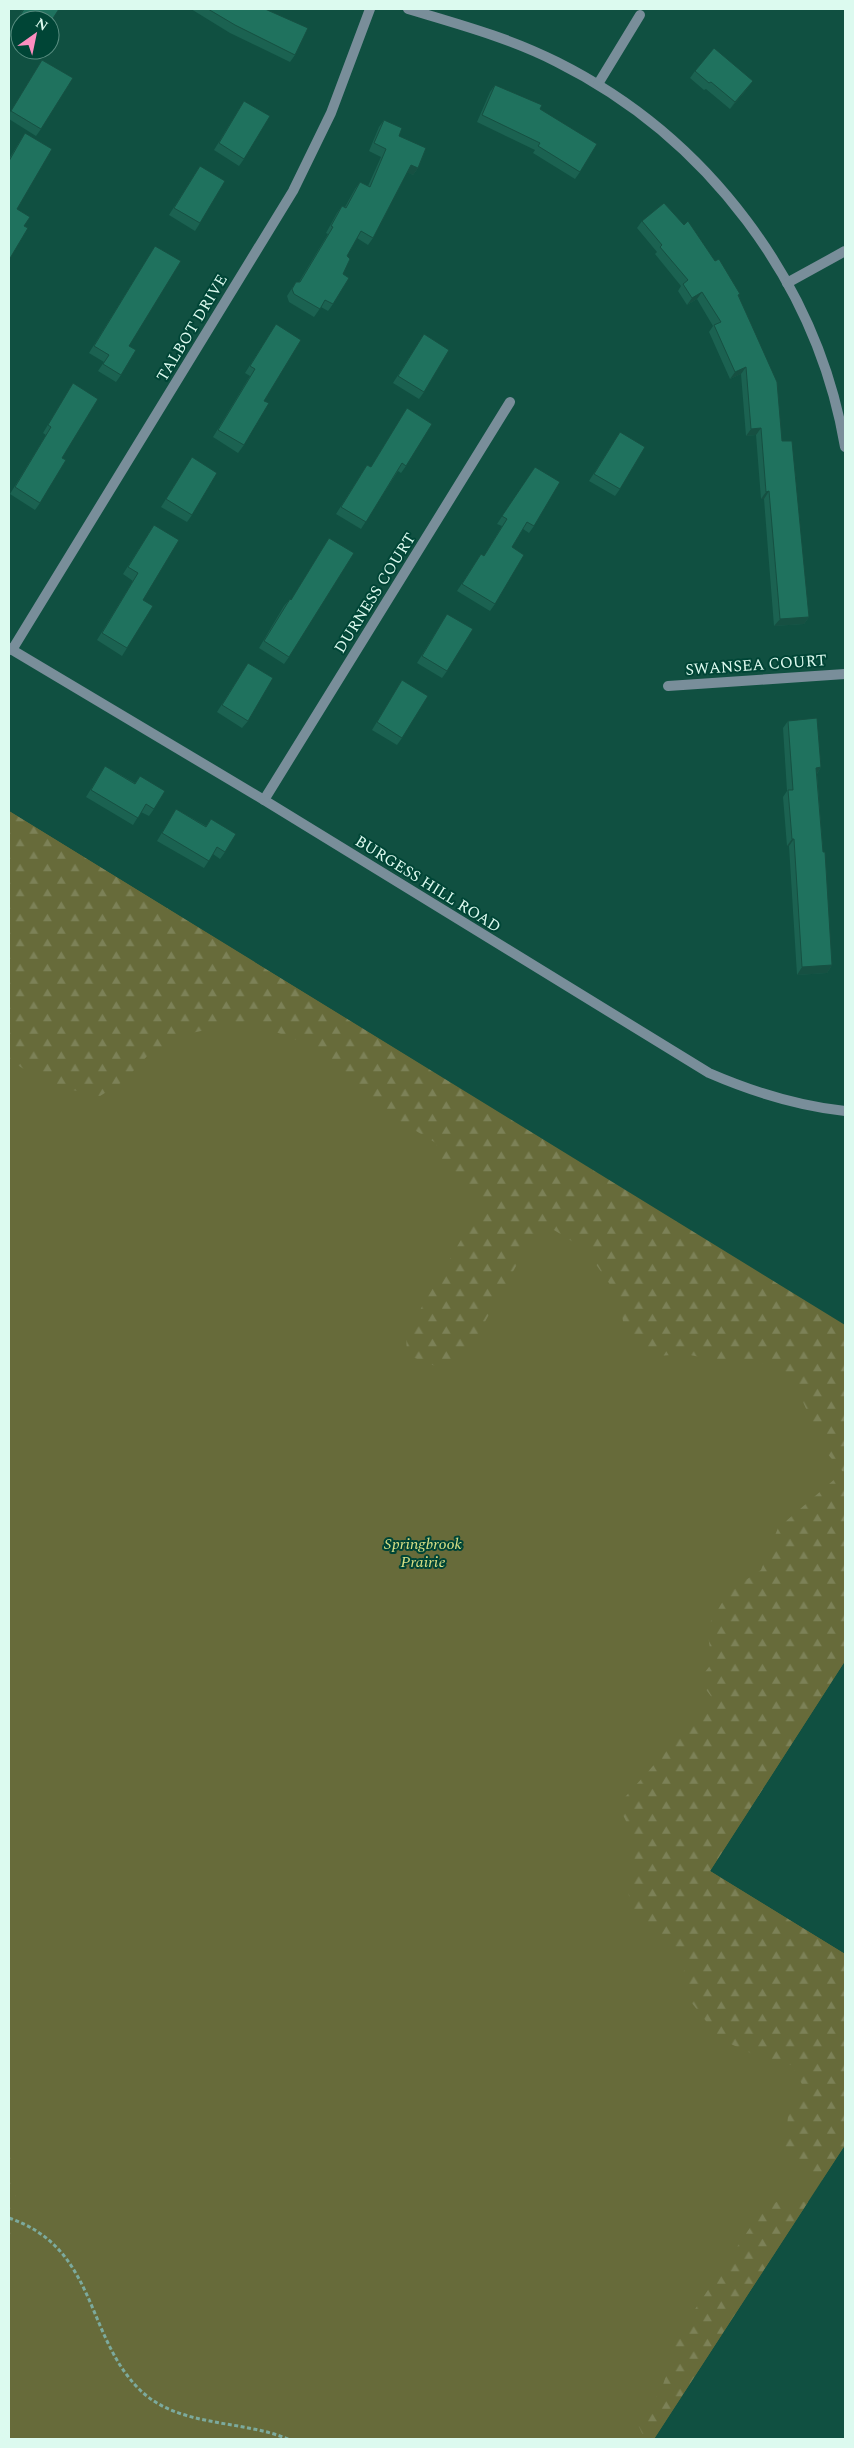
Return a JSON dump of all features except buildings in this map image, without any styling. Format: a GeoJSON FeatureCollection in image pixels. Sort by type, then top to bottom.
{"type":"FeatureCollection","features":[{"type":"Feature","properties":{"kind":"street","name":"TALBOT DRIVE"},"geometry":{"type":"LineString","coordinates":[[10,649],[293,191],[331,113],[370,9]]}},
{"type":"Feature","properties":{"kind":"street"},"geometry":{"type":"LineString","coordinates":[[408,9],[526,48],[598,84],[652,122],[708,174],[747,219],[787,283],[810,327],[827,374],[845,447]]}},
{"type":"Feature","properties":{"kind":"street"},"geometry":{"type":"LineString","coordinates":[[598,84],[640,15]]}},
{"type":"Feature","properties":{"kind":"street"},"geometry":{"type":"LineString","coordinates":[[787,283],[845,251]]}},
{"type":"Feature","properties":{"kind":"street","name":"DURNESS COURT"},"geometry":{"type":"LineString","coordinates":[[264,800],[510,402]]}},
{"type":"Feature","properties":{"kind":"street","name":"BURGESS HILL ROAD"},"geometry":{"type":"LineString","coordinates":[[10,649],[264,800],[708,1073],[772,1097],[845,1111]]}},
{"type":"Feature","properties":{"kind":"street","name":"SWANSEA COURT"},"geometry":{"type":"LineString","coordinates":[[668,686],[845,674]]}},
{"type":"Feature","properties":{"kind":"path"},"geometry":{"type":"LineString","coordinates":[[9,2218],[41,2235],[53,2244],[67,2259],[90,2299],[116,2357],[139,2389],[155,2401],[174,2411],[211,2421],[252,2427],[288,2439]]}},
{"type":"Feature","properties":{"kind":"green space","name":"Springbrook Prairie"},"geometry":{"type":"Polygon","coordinates":[[[9,811],[845,1326],[845,1661],[710,1871],[845,1954],[845,2145],[654,2439],[9,2439],[9,811]]]}},
{"type":"Feature","properties":{"kind":"green space"},"geometry":{"type":"Polygon","coordinates":[[[9,811],[845,1325],[845,1661],[710,1871],[845,1954],[845,2145],[822,2180],[798,2170],[785,2150],[788,2116],[806,2092],[792,2065],[759,2057],[720,2039],[681,1989],[685,1964],[632,1913],[627,1885],[635,1856],[628,1825],[618,1805],[713,1699],[699,1680],[712,1663],[707,1628],[729,1591],[761,1570],[778,1528],[843,1472],[825,1451],[795,1384],[766,1364],[710,1359],[685,1354],[658,1356],[624,1326],[618,1296],[586,1250],[554,1230],[535,1232],[462,1363],[438,1367],[407,1355],[406,1334],[482,1204],[446,1174],[436,1143],[373,1105],[310,1045],[247,1021],[187,1034],[150,1053],[124,1081],[100,1096],[41,1079],[9,1058],[9,811]]]}},
{"type":"Feature","properties":{"kind":"green space"},"geometry":{"type":"Polygon","coordinates":[[[9,2141],[16,2198],[9,2266],[9,2141]]]}},
{"type":"Feature","properties":{"kind":"green space"},"geometry":{"type":"Polygon","coordinates":[[[780,2200],[808,2202],[654,2439],[645,2439],[638,2425],[662,2388],[679,2333],[762,2210],[780,2200]]]}}]}
